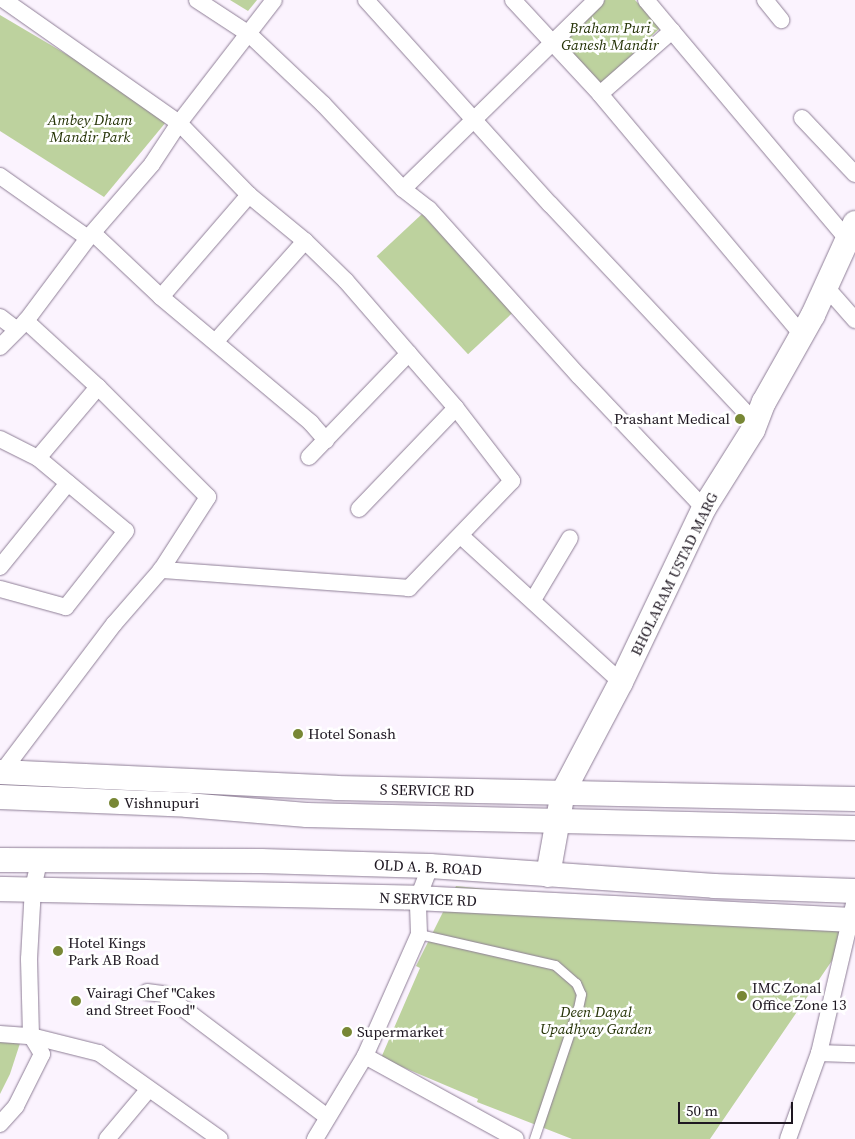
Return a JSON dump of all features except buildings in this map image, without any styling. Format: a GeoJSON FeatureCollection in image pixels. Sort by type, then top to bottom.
{"type":"FeatureCollection","features":[{"type":"Feature","properties":{"kind":"street"},"geometry":{"type":"LineString","coordinates":[[4,0],[179,123],[249,194],[305,241],[346,281],[409,353],[456,408],[512,481],[409,588],[160,570]]}},
{"type":"Feature","properties":{"kind":"street"},"geometry":{"type":"LineString","coordinates":[[197,0],[249,34],[323,104],[403,189],[429,209],[460,241],[579,376],[704,508]]}},
{"type":"Feature","properties":{"kind":"street"},"geometry":{"type":"LineString","coordinates":[[0,347],[21,325],[90,235],[152,164],[179,123],[274,0]]}},
{"type":"Feature","properties":{"kind":"street"},"geometry":{"type":"LineString","coordinates":[[366,0],[474,120],[756,423]]}},
{"type":"Feature","properties":{"kind":"street"},"geometry":{"type":"LineString","coordinates":[[513,0],[556,42],[802,335]]}},
{"type":"Feature","properties":{"kind":"street"},"geometry":{"type":"LineString","coordinates":[[403,189],[556,42],[596,0]]}},
{"type":"Feature","properties":{"kind":"street"},"geometry":{"type":"LineString","coordinates":[[646,0],[851,231]]}},
{"type":"Feature","properties":{"kind":"street"},"geometry":{"type":"LineString","coordinates":[[765,0],[781,20]]}},
{"type":"Feature","properties":{"kind":"street"},"geometry":{"type":"LineString","coordinates":[[600,94],[672,31]]}},
{"type":"Feature","properties":{"kind":"street"},"geometry":{"type":"LineString","coordinates":[[802,118],[855,174]]}},
{"type":"Feature","properties":{"kind":"street"},"geometry":{"type":"LineString","coordinates":[[0,176],[90,235],[311,422],[326,440]]}},
{"type":"Feature","properties":{"kind":"street"},"geometry":{"type":"LineString","coordinates":[[161,297],[249,194]]}},
{"type":"Feature","properties":{"kind":"street","name":"BHOLARAM USTAD MARG"},"geometry":{"type":"LineString","coordinates":[[548,876],[563,792],[621,682],[704,508],[756,423],[764,402],[802,335],[826,287],[851,231]]}},
{"type":"Feature","properties":{"kind":"street"},"geometry":{"type":"LineString","coordinates":[[216,341],[305,241]]}},
{"type":"Feature","properties":{"kind":"street"},"geometry":{"type":"LineString","coordinates":[[826,287],[855,320]]}},
{"type":"Feature","properties":{"kind":"street"},"geometry":{"type":"LineString","coordinates":[[0,317],[21,325],[98,386],[208,497],[160,570],[114,624],[1,772]]}},
{"type":"Feature","properties":{"kind":"street"},"geometry":{"type":"LineString","coordinates":[[309,458],[409,353]]}},
{"type":"Feature","properties":{"kind":"street"},"geometry":{"type":"LineString","coordinates":[[38,458],[98,386]]}},
{"type":"Feature","properties":{"kind":"street"},"geometry":{"type":"LineString","coordinates":[[360,509],[456,408]]}},
{"type":"Feature","properties":{"kind":"street"},"geometry":{"type":"LineString","coordinates":[[0,439],[38,458],[126,531],[66,607],[0,589]]}},
{"type":"Feature","properties":{"kind":"street"},"geometry":{"type":"LineString","coordinates":[[0,567],[68,483]]}},
{"type":"Feature","properties":{"kind":"street"},"geometry":{"type":"LineString","coordinates":[[461,536],[621,682]]}},
{"type":"Feature","properties":{"kind":"street"},"geometry":{"type":"LineString","coordinates":[[533,600],[570,538]]}},
{"type":"Feature","properties":{"kind":"street","name":"S SERVICE RD"},"geometry":{"type":"LineString","coordinates":[[1,772],[336,788],[855,799]]}},
{"type":"Feature","properties":{"kind":"street"},"geometry":{"type":"LineString","coordinates":[[0,797],[187,805],[306,815],[855,828]]}},
{"type":"Feature","properties":{"kind":"street","name":"OLD A. B. ROAD"},"geometry":{"type":"LineString","coordinates":[[0,860],[39,862],[260,861],[430,866],[548,876],[855,891]]}},
{"type":"Feature","properties":{"kind":"street"},"geometry":{"type":"LineString","coordinates":[[0,1124],[16,1106],[42,1054],[31,1036],[29,959],[33,888],[39,862]]}},
{"type":"Feature","properties":{"kind":"street"},"geometry":{"type":"LineString","coordinates":[[315,1139],[326,1116],[365,1056],[419,934],[418,898],[430,866]]}},
{"type":"Feature","properties":{"kind":"street","name":"N SERVICE RD"},"geometry":{"type":"LineString","coordinates":[[0,889],[33,888],[418,898],[854,913]]}},
{"type":"Feature","properties":{"kind":"street"},"geometry":{"type":"LineString","coordinates":[[788,1139],[819,1053],[854,913]]}},
{"type":"Feature","properties":{"kind":"street"},"geometry":{"type":"LineString","coordinates":[[147,992],[164,994],[326,1116]]}},
{"type":"Feature","properties":{"kind":"street"},"geometry":{"type":"LineString","coordinates":[[0,1034],[31,1036],[99,1053],[220,1139]]}},
{"type":"Feature","properties":{"kind":"street"},"geometry":{"type":"LineString","coordinates":[[819,1053],[855,1054]]}},
{"type":"Feature","properties":{"kind":"street"},"geometry":{"type":"LineString","coordinates":[[365,1056],[516,1139]]}},
{"type":"Feature","properties":{"kind":"street"},"geometry":{"type":"LineString","coordinates":[[107,1139],[149,1089]]}},
{"type":"Feature","properties":{"kind":"lane"},"geometry":{"type":"LineString","coordinates":[[419,934],[555,965],[576,983],[581,994],[578,1008],[534,1139]]}},
{"type":"Feature","properties":{"kind":"green space"},"geometry":{"type":"Polygon","coordinates":[[[230,0],[257,0],[248,11],[230,0]]]}},
{"type":"Feature","properties":{"kind":"green space","name":"Braham Puri Ganesh Mandir"},"geometry":{"type":"Polygon","coordinates":[[[605,0],[635,0],[661,27],[600,86],[560,44],[605,0]]]}},
{"type":"Feature","properties":{"kind":"green space","name":"Ambey Dham Mandir Park"},"geometry":{"type":"Polygon","coordinates":[[[0,15],[171,116],[104,197],[0,131],[0,15]]]}},
{"type":"Feature","properties":{"kind":"green space"},"geometry":{"type":"Polygon","coordinates":[[[422,214],[513,312],[468,354],[377,256],[422,214]]]}},
{"type":"Feature","properties":{"kind":"green space","name":"Deen Dayal Upadhyay Garden"},"geometry":{"type":"Polygon","coordinates":[[[456,886],[855,927],[710,1139],[572,1139],[477,1102],[478,1099],[381,1058],[420,968],[416,966],[456,886]]]}},
{"type":"Feature","properties":{"kind":"green space"},"geometry":{"type":"Polygon","coordinates":[[[0,1033],[23,1034],[10,1074],[0,1094],[0,1033]]]}},
{"type":"Feature","properties":{"kind":"place","name":"Prashant Medical"},"geometry":{"type":"Point","coordinates":[740,419]}},
{"type":"Feature","properties":{"kind":"place","name":"Hotel Sonash"},"geometry":{"type":"Point","coordinates":[298,734]}},
{"type":"Feature","properties":{"kind":"place","name":"Vishnupuri"},"geometry":{"type":"Point","coordinates":[114,803]}},
{"type":"Feature","properties":{"kind":"place","name":"Hotel Kings Park AB Road"},"geometry":{"type":"Point","coordinates":[58,951]}},
{"type":"Feature","properties":{"kind":"place","name":"IMC Zonal Office Zone 13"},"geometry":{"type":"Point","coordinates":[742,996]}},
{"type":"Feature","properties":{"kind":"place","name":"Vairagi Chef \"Cakes and Street Food\""},"geometry":{"type":"Point","coordinates":[76,1001]}},
{"type":"Feature","properties":{"kind":"place","name":"Supermarket"},"geometry":{"type":"Point","coordinates":[347,1032]}}]}
